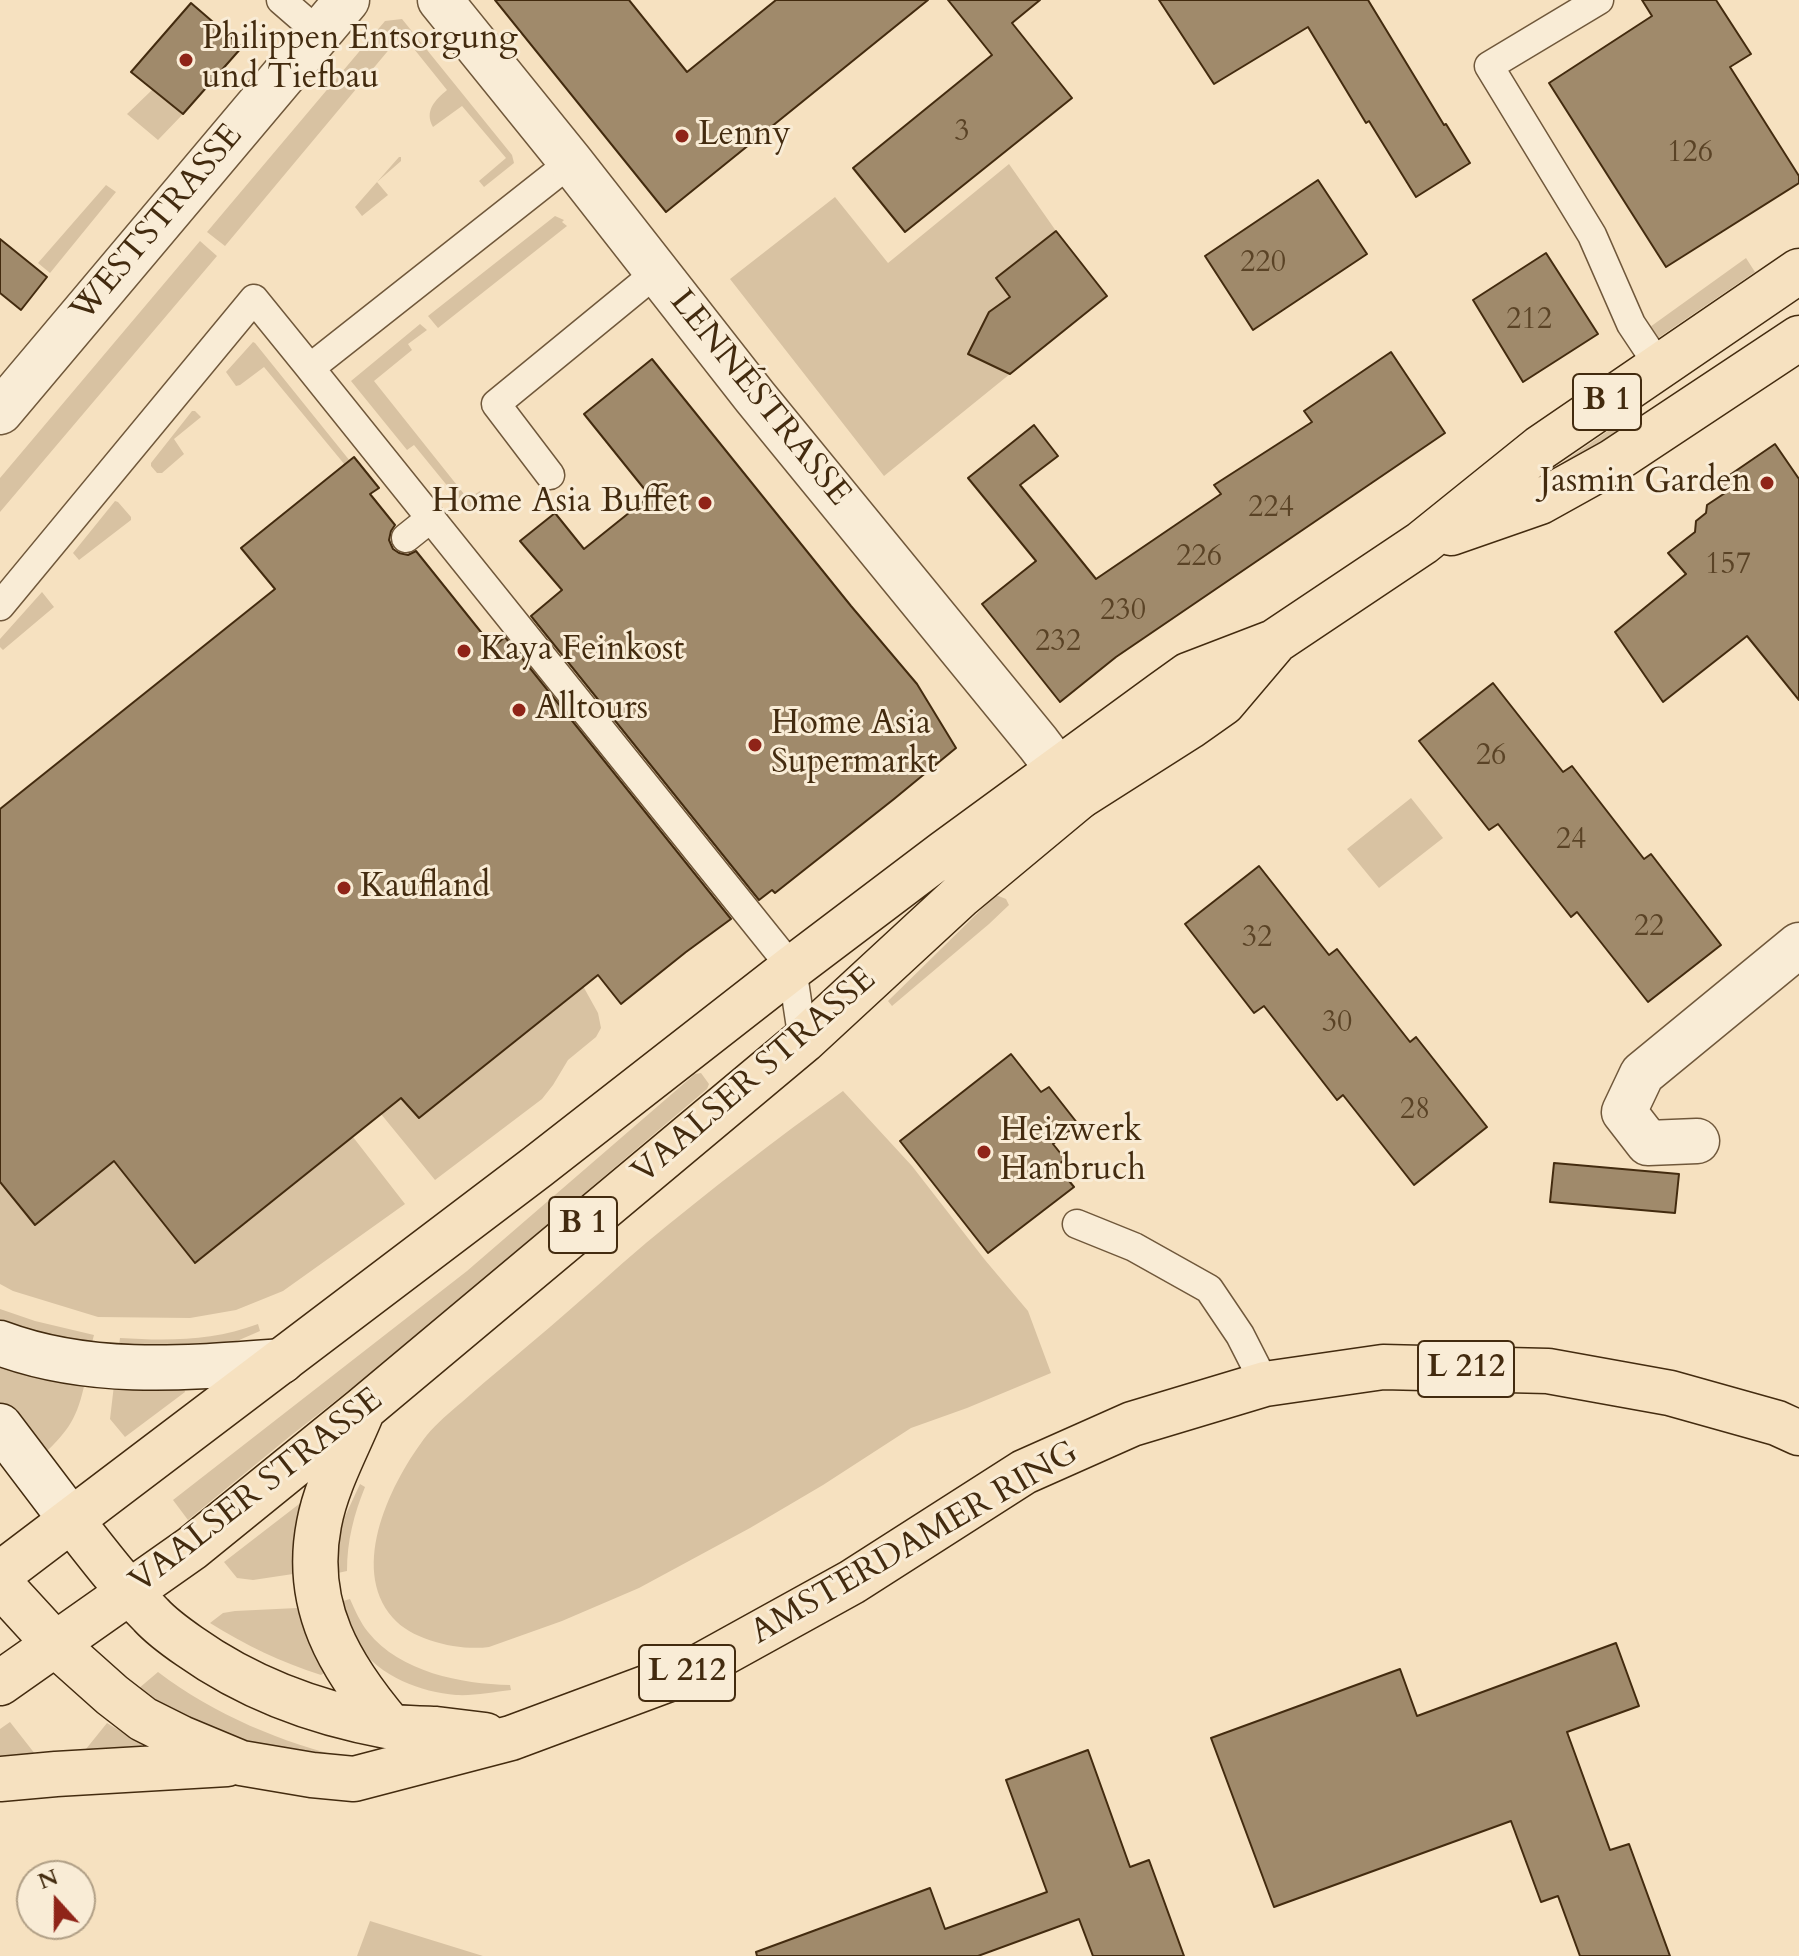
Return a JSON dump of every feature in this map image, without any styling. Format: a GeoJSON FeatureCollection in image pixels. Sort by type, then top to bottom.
{"type":"FeatureCollection","features":[{"type":"Feature","properties":{"kind":"main road","name":"VAALSER STRASSE"},"geometry":{"type":"LineString","coordinates":[[0,1683],[28,1615],[131,1592],[192,1548],[803,1041],[960,896],[1068,783],[1188,675],[1274,642],[1422,543],[1540,448],[1799,271]]}},
{"type":"Feature","properties":{"kind":"main road","name":"VAALSER STRASSE"},"geometry":{"type":"LineString","coordinates":[[1422,543],[1540,502],[1612,462],[1799,338]]}},
{"type":"Feature","properties":{"kind":"main road","name":"VAALSER STRASSE"},"geometry":{"type":"LineString","coordinates":[[0,1574],[537,1167],[792,968],[1068,783]]}},
{"type":"Feature","properties":{"kind":"main road","name":"AMSTERDAMER RING"},"geometry":{"type":"LineString","coordinates":[[28,1615],[112,1695],[143,1719],[241,1763],[354,1779],[511,1738],[691,1671],[852,1582],[1024,1472],[1132,1424],[1265,1384],[1383,1367],[1548,1371],[1670,1393],[1777,1423],[1799,1433]]}},
{"type":"Feature","properties":{"kind":"main road"},"geometry":{"type":"LineString","coordinates":[[362,1410],[328,1490],[319,1524],[315,1558],[316,1590],[336,1650],[351,1676],[391,1727]]}},
{"type":"Feature","properties":{"kind":"main road","name":"AMSTERDAMER RING"},"geometry":{"type":"LineString","coordinates":[[72,1521],[152,1616],[175,1637],[234,1675],[307,1707],[391,1727],[511,1738]]}},
{"type":"Feature","properties":{"kind":"main road"},"geometry":{"type":"LineString","coordinates":[[0,1779],[241,1763]]}},
{"type":"Feature","properties":{"kind":"street","name":"WESTSTRASSE"},"geometry":{"type":"LineString","coordinates":[[0,412],[347,0]]}},
{"type":"Feature","properties":{"kind":"street","name":"LENNÉSTRASSE"},"geometry":{"type":"LineString","coordinates":[[440,0],[764,408],[1068,783]]}},
{"type":"Feature","properties":{"kind":"street"},"geometry":{"type":"LineString","coordinates":[[1697,1141],[1648,1143],[1624,1112],[1642,1074],[1799,945]]}},
{"type":"Feature","properties":{"kind":"street"},"geometry":{"type":"LineString","coordinates":[[0,1343],[36,1354],[106,1367],[170,1368],[282,1361]]}},
{"type":"Feature","properties":{"kind":"street"},"geometry":{"type":"LineString","coordinates":[[0,1426],[72,1521]]}},
{"type":"Feature","properties":{"kind":"lane"},"geometry":{"type":"LineString","coordinates":[[281,0],[319,33]]}},
{"type":"Feature","properties":{"kind":"lane"},"geometry":{"type":"LineString","coordinates":[[1599,0],[1489,66],[1592,235],[1631,324],[1659,366]]}},
{"type":"Feature","properties":{"kind":"lane"},"geometry":{"type":"LineString","coordinates":[[310,368],[571,162]]}},
{"type":"Feature","properties":{"kind":"lane"},"geometry":{"type":"LineString","coordinates":[[550,475],[496,404],[657,272]]}},
{"type":"Feature","properties":{"kind":"lane"},"geometry":{"type":"LineString","coordinates":[[0,606],[254,299],[792,968],[803,1041]]}},
{"type":"Feature","properties":{"kind":"lane"},"geometry":{"type":"LineString","coordinates":[[406,538],[431,518]]}},
{"type":"Feature","properties":{"kind":"lane"},"geometry":{"type":"LineString","coordinates":[[1077,1224],[1134,1247],[1209,1289],[1240,1335],[1265,1384]]}},
{"type":"Feature","properties":{"kind":"shaded area"},"geometry":{"type":"Polygon","coordinates":[[[402,19],[512,155],[514,163],[484,187],[479,181],[506,158],[462,106],[433,127],[430,111],[447,90],[402,34],[225,246],[207,232],[385,21],[402,19]]]}},
{"type":"Feature","properties":{"kind":"shaded area"},"geometry":{"type":"Polygon","coordinates":[[[152,90],[183,114],[158,140],[127,114],[152,90]]]}},
{"type":"Feature","properties":{"kind":"shaded area"},"geometry":{"type":"Polygon","coordinates":[[[399,157],[401,157],[401,161],[377,182],[399,157]]]}},
{"type":"Feature","properties":{"kind":"shaded area"},"geometry":{"type":"Polygon","coordinates":[[[1009,164],[1056,231],[996,278],[1010,297],[990,312],[1022,311],[1047,344],[884,476],[730,279],[835,197],[888,263],[1009,164]]]}},
{"type":"Feature","properties":{"kind":"shaded area"},"geometry":{"type":"Polygon","coordinates":[[[377,182],[388,195],[362,216],[355,207],[377,182]]]}},
{"type":"Feature","properties":{"kind":"shaded area"},"geometry":{"type":"Polygon","coordinates":[[[106,185],[116,192],[50,273],[38,263],[106,185]]]}},
{"type":"Feature","properties":{"kind":"shaded area"},"geometry":{"type":"Polygon","coordinates":[[[555,216],[564,220],[562,222],[567,226],[438,328],[428,316],[555,216]]]}},
{"type":"Feature","properties":{"kind":"shaded area"},"geometry":{"type":"Polygon","coordinates":[[[200,241],[217,256],[0,512],[0,478],[200,241]]]}},
{"type":"Feature","properties":{"kind":"shaded area"},"geometry":{"type":"Polygon","coordinates":[[[1746,258],[1755,272],[1658,338],[1650,327],[1746,258]]]}},
{"type":"Feature","properties":{"kind":"shaded area"},"geometry":{"type":"Polygon","coordinates":[[[420,324],[427,330],[408,344],[412,350],[374,381],[468,499],[480,491],[484,497],[467,510],[414,445],[407,450],[351,381],[420,324]]]}},
{"type":"Feature","properties":{"kind":"shaded area"},"geometry":{"type":"Polygon","coordinates":[[[253,342],[350,461],[345,465],[264,367],[236,386],[226,372],[253,342]]]}},
{"type":"Feature","properties":{"kind":"shaded area"},"geometry":{"type":"Polygon","coordinates":[[[192,411],[201,417],[174,439],[184,454],[162,473],[157,473],[151,463],[192,411]]]}},
{"type":"Feature","properties":{"kind":"shaded area"},"geometry":{"type":"Polygon","coordinates":[[[1634,413],[1645,426],[1561,477],[1556,467],[1634,413]]]}},
{"type":"Feature","properties":{"kind":"shaded area"},"geometry":{"type":"Polygon","coordinates":[[[115,501],[131,520],[79,560],[73,553],[115,501]]]}},
{"type":"Feature","properties":{"kind":"shaded area"},"geometry":{"type":"Polygon","coordinates":[[[42,592],[54,607],[3,650],[0,639],[42,592]]]}},
{"type":"Feature","properties":{"kind":"shaded area"},"geometry":{"type":"Polygon","coordinates":[[[1411,798],[1443,838],[1379,888],[1347,849],[1411,798]]]}},
{"type":"Feature","properties":{"kind":"shaded area"},"geometry":{"type":"Polygon","coordinates":[[[996,895],[1006,899],[1009,905],[892,1006],[888,1001],[996,895]]]}},
{"type":"Feature","properties":{"kind":"shaded area"},"geometry":{"type":"Polygon","coordinates":[[[583,986],[598,1013],[601,1028],[596,1037],[568,1060],[542,1099],[435,1180],[381,1114],[401,1098],[419,1118],[583,986]]]}},
{"type":"Feature","properties":{"kind":"shaded area"},"geometry":{"type":"Polygon","coordinates":[[[701,1073],[709,1084],[707,1089],[394,1355],[188,1520],[173,1500],[467,1271],[695,1074],[701,1073]]]}},
{"type":"Feature","properties":{"kind":"shaded area"},"geometry":{"type":"Polygon","coordinates":[[[843,1091],[912,1166],[1028,1311],[1051,1373],[911,1428],[750,1528],[639,1588],[562,1621],[489,1647],[477,1648],[438,1643],[402,1626],[380,1597],[374,1574],[375,1550],[389,1499],[427,1435],[646,1243],[743,1165],[843,1091]]]}},
{"type":"Feature","properties":{"kind":"shaded area"},"geometry":{"type":"Polygon","coordinates":[[[353,1137],[405,1204],[283,1291],[236,1310],[190,1318],[98,1317],[13,1291],[0,1284],[0,1182],[35,1225],[114,1161],[195,1263],[353,1137]]]}},
{"type":"Feature","properties":{"kind":"shaded area"},"geometry":{"type":"Polygon","coordinates":[[[0,1309],[94,1335],[90,1350],[0,1327],[0,1309]]]}},
{"type":"Feature","properties":{"kind":"shaded area"},"geometry":{"type":"Polygon","coordinates":[[[258,1324],[260,1331],[230,1344],[118,1354],[120,1338],[190,1338],[224,1334],[258,1324]]]}},
{"type":"Feature","properties":{"kind":"shaded area"},"geometry":{"type":"Polygon","coordinates":[[[0,1360],[85,1382],[71,1422],[43,1455],[0,1404],[0,1360]]]}},
{"type":"Feature","properties":{"kind":"shaded area"},"geometry":{"type":"Polygon","coordinates":[[[114,1385],[184,1388],[185,1392],[125,1437],[110,1419],[114,1385]]]}},
{"type":"Feature","properties":{"kind":"shaded area"},"geometry":{"type":"Polygon","coordinates":[[[360,1484],[365,1487],[352,1528],[347,1571],[333,1574],[341,1525],[360,1484]]]}},
{"type":"Feature","properties":{"kind":"shaded area"},"geometry":{"type":"Polygon","coordinates":[[[303,1501],[295,1539],[293,1574],[253,1580],[237,1578],[224,1562],[303,1501]]]}},
{"type":"Feature","properties":{"kind":"shaded area"},"geometry":{"type":"Polygon","coordinates":[[[350,1599],[368,1632],[397,1657],[433,1673],[472,1682],[510,1685],[511,1690],[456,1695],[402,1681],[378,1666],[359,1646],[336,1603],[350,1599]]]}},
{"type":"Feature","properties":{"kind":"shaded area"},"geometry":{"type":"Polygon","coordinates":[[[297,1608],[306,1636],[324,1673],[321,1675],[236,1639],[210,1623],[223,1613],[297,1608]]]}},
{"type":"Feature","properties":{"kind":"shaded area"},"geometry":{"type":"Polygon","coordinates":[[[158,1672],[202,1701],[250,1726],[300,1745],[351,1759],[310,1761],[221,1734],[164,1706],[138,1689],[158,1672]]]}},
{"type":"Feature","properties":{"kind":"shaded area"},"geometry":{"type":"Polygon","coordinates":[[[10,1722],[39,1759],[0,1763],[0,1729],[10,1722]]]}},
{"type":"Feature","properties":{"kind":"shaded area"},"geometry":{"type":"Polygon","coordinates":[[[107,1723],[148,1748],[85,1757],[86,1749],[107,1723]]]}},
{"type":"Feature","properties":{"kind":"shaded area"},"geometry":{"type":"Polygon","coordinates":[[[370,1921],[483,1956],[357,1956],[370,1921]]]}},
{"type":"Feature","properties":{"kind":"building","name":"Lenny"},"geometry":{"type":"Polygon","coordinates":[[[495,0],[629,0],[687,72],[776,0],[928,0],[666,212],[495,0]]]}},
{"type":"Feature","properties":{"kind":"building"},"geometry":{"type":"Polygon","coordinates":[[[948,0],[1040,0],[1012,23],[1072,98],[905,232],[853,168],[992,55],[948,0]]]}},
{"type":"Feature","properties":{"kind":"building"},"geometry":{"type":"Polygon","coordinates":[[[1159,0],[1368,0],[1470,163],[1416,197],[1369,121],[1366,123],[1308,27],[1214,84],[1159,0]]]}},
{"type":"Feature","properties":{"kind":"building"},"geometry":{"type":"Polygon","coordinates":[[[1642,0],[1716,0],[1751,54],[1730,67],[1799,176],[1799,183],[1666,267],[1549,83],[1652,16],[1642,0]]]}},
{"type":"Feature","properties":{"kind":"building","name":"Philippen Entsorgung und Tiefbau"},"geometry":{"type":"Polygon","coordinates":[[[191,3],[242,47],[183,114],[131,72],[191,3]]]}},
{"type":"Feature","properties":{"kind":"building"},"geometry":{"type":"Polygon","coordinates":[[[1318,180],[1367,254],[1253,330],[1205,256],[1318,180]]]}},
{"type":"Feature","properties":{"kind":"building"},"geometry":{"type":"Polygon","coordinates":[[[1056,231],[1107,296],[1010,374],[968,354],[989,312],[1010,297],[996,278],[1056,231]]]}},
{"type":"Feature","properties":{"kind":"building"},"geometry":{"type":"Polygon","coordinates":[[[0,239],[47,277],[21,310],[0,293],[0,239]]]}},
{"type":"Feature","properties":{"kind":"building"},"geometry":{"type":"Polygon","coordinates":[[[1546,253],[1598,334],[1523,382],[1473,300],[1546,253]]]}},
{"type":"Feature","properties":{"kind":"building"},"geometry":{"type":"Polygon","coordinates":[[[1391,352],[1445,433],[1116,657],[1060,702],[982,604],[1036,561],[968,478],[1034,425],[1058,456],[1020,485],[1096,579],[1221,494],[1214,485],[1312,422],[1304,411],[1391,352]]]}},
{"type":"Feature","properties":{"kind":"building"},"geometry":{"type":"Polygon","coordinates":[[[652,359],[917,684],[956,748],[775,893],[772,890],[759,900],[531,616],[562,590],[520,541],[555,513],[584,549],[650,496],[584,414],[652,359]]]}},
{"type":"Feature","properties":{"kind":"building"},"geometry":{"type":"Polygon","coordinates":[[[1775,444],[1799,479],[1799,700],[1747,636],[1663,702],[1615,632],[1686,574],[1668,553],[1695,532],[1696,521],[1706,513],[1707,505],[1725,493],[1718,483],[1775,444]]]}},
{"type":"Feature","properties":{"kind":"building","name":"Kaufland"},"geometry":{"type":"Polygon","coordinates":[[[354,457],[379,488],[370,494],[395,525],[389,540],[393,549],[408,555],[416,551],[493,647],[505,637],[731,919],[621,1004],[598,975],[419,1118],[401,1098],[195,1263],[114,1161],[35,1225],[0,1182],[0,809],[275,589],[241,548],[354,457]]]}},
{"type":"Feature","properties":{"kind":"building"},"geometry":{"type":"Polygon","coordinates":[[[1493,683],[1563,772],[1572,766],[1644,859],[1651,854],[1721,945],[1648,1002],[1577,912],[1571,917],[1498,824],[1489,830],[1419,741],[1493,683]]]}},
{"type":"Feature","properties":{"kind":"building"},"geometry":{"type":"Polygon","coordinates":[[[1259,866],[1329,955],[1337,949],[1410,1042],[1416,1037],[1487,1127],[1414,1185],[1343,1095],[1337,1100],[1264,1006],[1254,1013],[1185,924],[1259,866]]]}},
{"type":"Feature","properties":{"kind":"building","name":"Heizwerk Hanbruch"},"geometry":{"type":"Polygon","coordinates":[[[1011,1054],[1041,1092],[1049,1087],[1078,1124],[1053,1144],[1065,1159],[1057,1166],[1074,1187],[988,1253],[900,1141],[1011,1054]]]}},
{"type":"Feature","properties":{"kind":"building"},"geometry":{"type":"Polygon","coordinates":[[[1554,1163],[1679,1174],[1675,1213],[1550,1202],[1554,1163]]]}},
{"type":"Feature","properties":{"kind":"building"},"geometry":{"type":"Polygon","coordinates":[[[1616,1643],[1639,1706],[1567,1732],[1610,1850],[1629,1844],[1670,1956],[1580,1956],[1558,1896],[1541,1902],[1511,1821],[1274,1907],[1211,1738],[1400,1669],[1417,1716],[1616,1643]]]}},
{"type":"Feature","properties":{"kind":"building"},"geometry":{"type":"Polygon","coordinates":[[[1088,1750],[1130,1867],[1149,1860],[1184,1956],[1093,1956],[1079,1919],[978,1956],[757,1956],[756,1952],[930,1888],[945,1929],[1047,1892],[1006,1780],[1088,1750]]]}},
{"type":"Feature","properties":{"kind":"place","name":"Philippen Entsorgung und Tiefbau"},"geometry":{"type":"Point","coordinates":[186,60]}},
{"type":"Feature","properties":{"kind":"place","name":"Lenny"},"geometry":{"type":"Point","coordinates":[682,136]}},
{"type":"Feature","properties":{"kind":"place","name":"Jasmin Garden"},"geometry":{"type":"Point","coordinates":[1767,483]}},
{"type":"Feature","properties":{"kind":"place","name":"Home Asia Buffet"},"geometry":{"type":"Point","coordinates":[705,503]}},
{"type":"Feature","properties":{"kind":"place","name":"Kaya Feinkost"},"geometry":{"type":"Point","coordinates":[464,651]}},
{"type":"Feature","properties":{"kind":"place","name":"Alltours"},"geometry":{"type":"Point","coordinates":[519,710]}},
{"type":"Feature","properties":{"kind":"place","name":"Home Asia Supermarkt"},"geometry":{"type":"Point","coordinates":[755,745]}},
{"type":"Feature","properties":{"kind":"place","name":"Kaufland"},"geometry":{"type":"Point","coordinates":[344,888]}},
{"type":"Feature","properties":{"kind":"place","name":"Heizwerk Hanbruch"},"geometry":{"type":"Point","coordinates":[984,1152]}}]}
